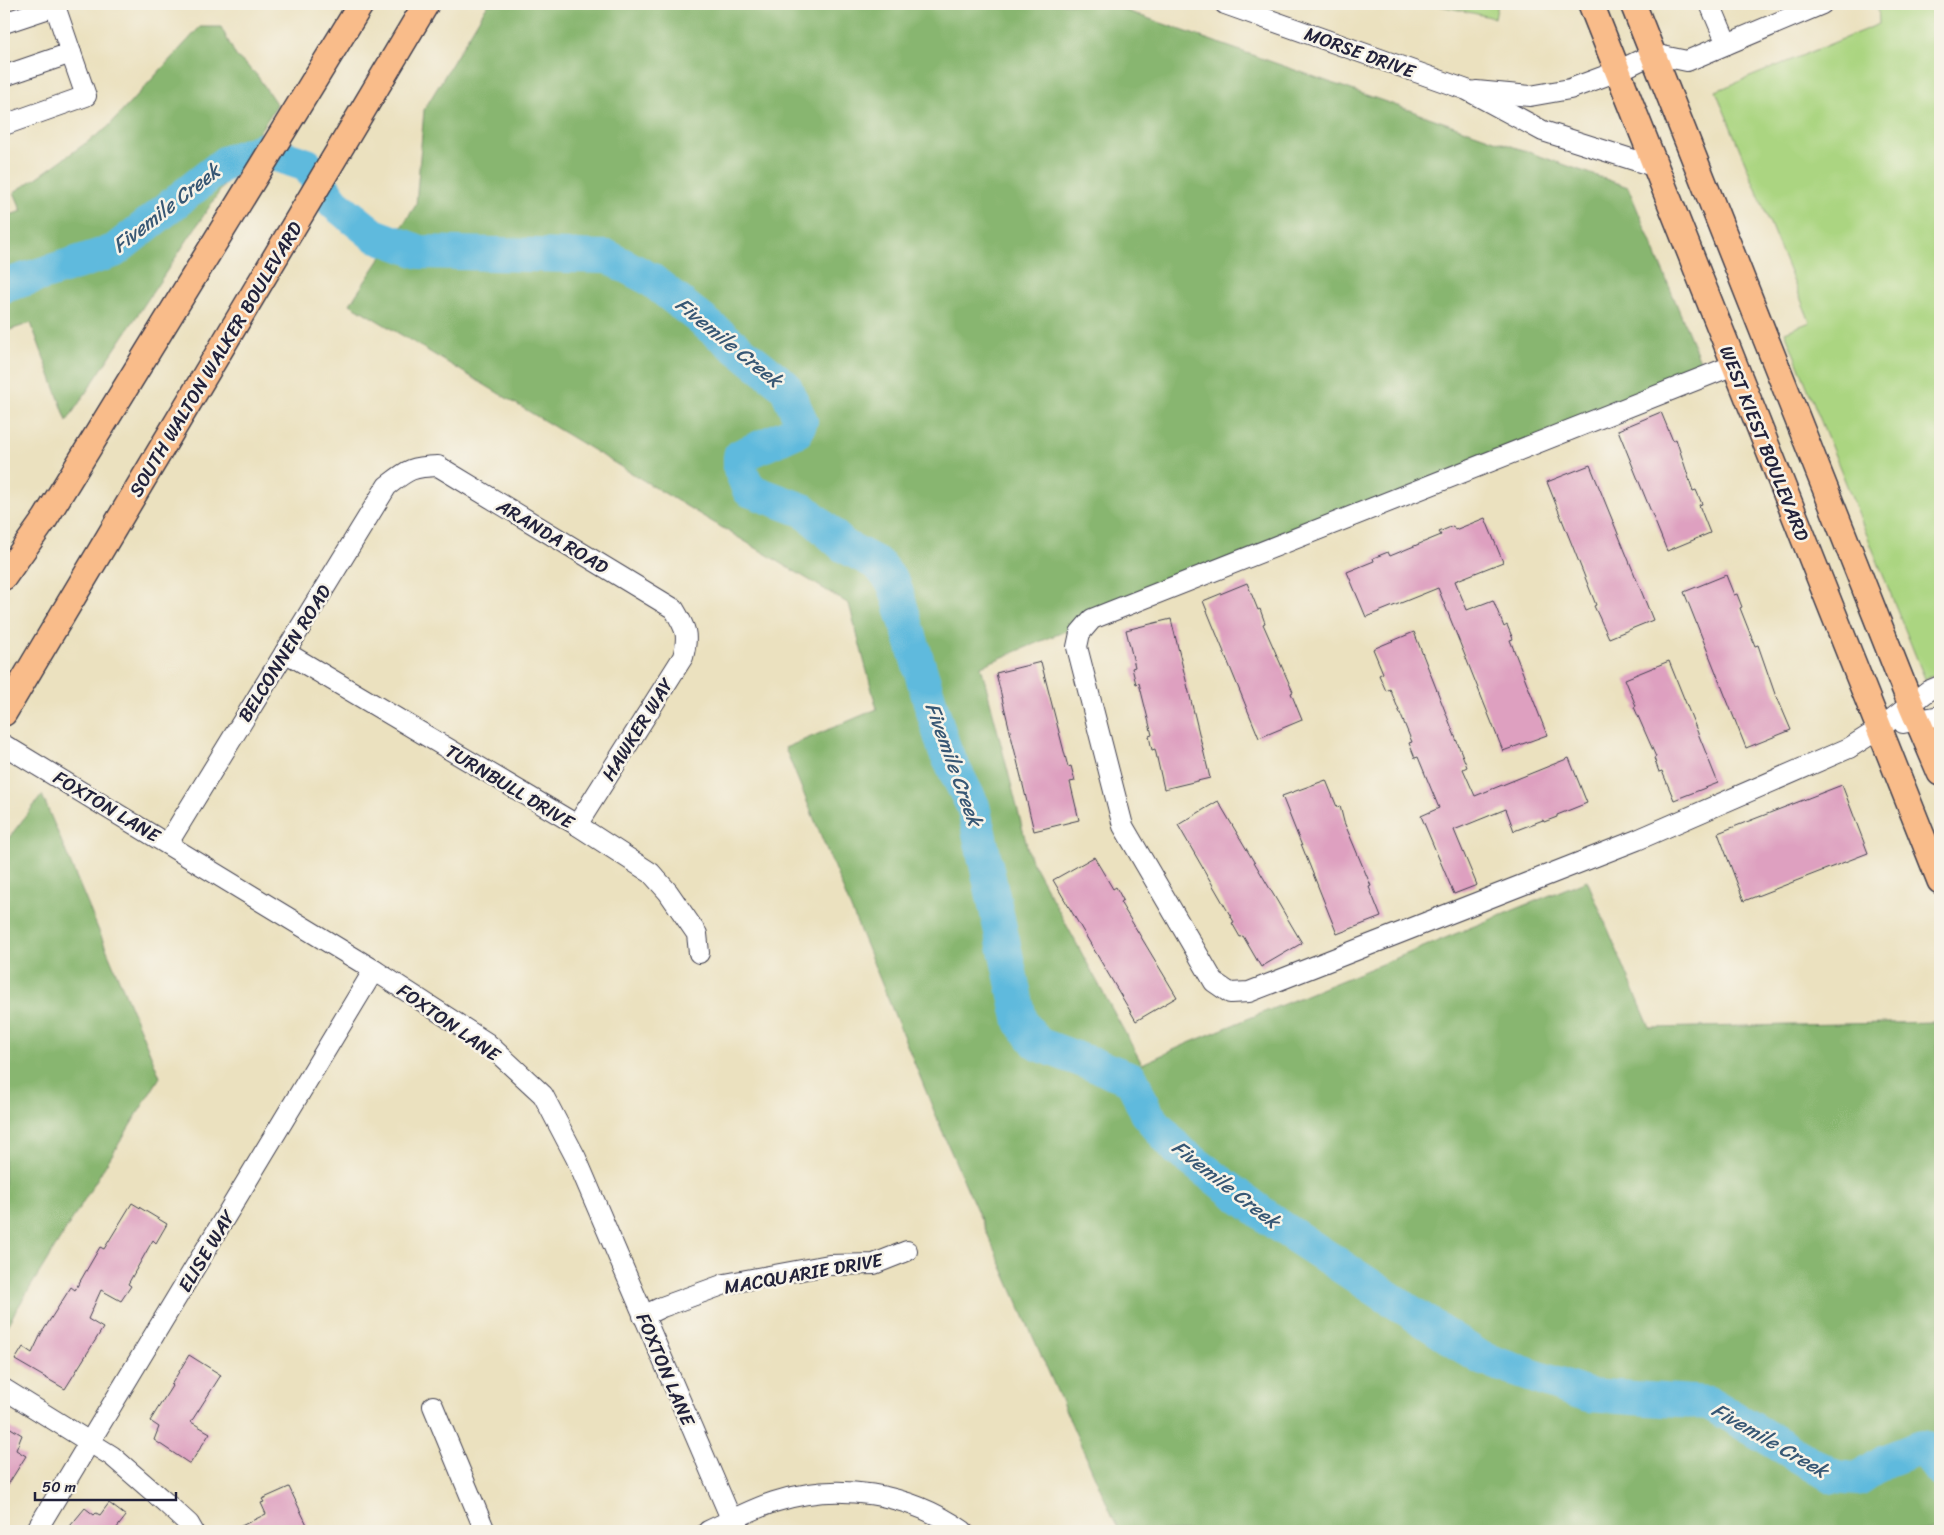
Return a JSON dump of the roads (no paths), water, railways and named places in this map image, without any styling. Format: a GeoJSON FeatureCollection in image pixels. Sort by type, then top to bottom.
{"type":"FeatureCollection","features":[{"type":"Feature","properties":{"kind":"main road"},"geometry":{"type":"LineString","coordinates":[[4,577],[45,519],[361,4]]}},
{"type":"Feature","properties":{"kind":"main road","name":"SOUTH WALTON WALKER BOULEVARD"},"geometry":{"type":"LineString","coordinates":[[4,713],[426,4]]}},
{"type":"Feature","properties":{"kind":"main road","name":"WEST KIEST BOULEVARD"},"geometry":{"type":"LineString","coordinates":[[1591,4],[1940,881]]}},
{"type":"Feature","properties":{"kind":"main road","name":"WEST KIEST BOULEVARD"},"geometry":{"type":"LineString","coordinates":[[1633,4],[1923,713],[1940,773]]}},
{"type":"Feature","properties":{"kind":"street","name":"MORSE DRIVE"},"geometry":{"type":"LineString","coordinates":[[1225,4],[1467,90],[1543,131],[1656,167]]}},
{"type":"Feature","properties":{"kind":"street"},"geometry":{"type":"LineString","coordinates":[[1710,4],[1726,44]]}},
{"type":"Feature","properties":{"kind":"street"},"geometry":{"type":"LineString","coordinates":[[1653,54],[1686,61],[1822,4]]}},
{"type":"Feature","properties":{"kind":"street"},"geometry":{"type":"LineString","coordinates":[[4,23],[54,5],[86,96],[4,125]]}},
{"type":"Feature","properties":{"kind":"street"},"geometry":{"type":"LineString","coordinates":[[4,76],[71,53]]}},
{"type":"Feature","properties":{"kind":"street","name":"MORSE DRIVE"},"geometry":{"type":"LineString","coordinates":[[1467,90],[1530,96],[1570,89],[1618,71],[1653,54]]}},
{"type":"Feature","properties":{"kind":"street"},"geometry":{"type":"LineString","coordinates":[[1734,365],[1092,619],[1080,634],[1077,647],[1123,826],[1214,982],[1230,993],[1249,992],[1637,840],[1848,748],[1879,729],[1923,713],[1928,691],[1940,686]]}},
{"type":"Feature","properties":{"kind":"street","name":"ARANDA ROAD"},"geometry":{"type":"LineString","coordinates":[[408,470],[438,466],[674,609],[686,629]]}},
{"type":"Feature","properties":{"kind":"street","name":"BELCONNEN ROAD"},"geometry":{"type":"LineString","coordinates":[[168,843],[387,486],[408,470]]}},
{"type":"Feature","properties":{"kind":"street","name":"HAWKER WAY"},"geometry":{"type":"LineString","coordinates":[[577,825],[683,657],[687,642],[686,629]]}},
{"type":"Feature","properties":{"kind":"street","name":"TURNBULL DRIVE"},"geometry":{"type":"LineString","coordinates":[[285,652],[577,825],[651,873],[668,892],[697,934],[699,953]]}},
{"type":"Feature","properties":{"kind":"street","name":"FOXTON LANE"},"geometry":{"type":"LineString","coordinates":[[4,744],[374,970],[487,1043],[542,1095],[576,1158],[732,1521]]}},
{"type":"Feature","properties":{"kind":"street","name":"ELISE WAY"},"geometry":{"type":"LineString","coordinates":[[36,1531],[91,1443],[374,970]]}},
{"type":"Feature","properties":{"kind":"street","name":"MACQUARIE DRIVE"},"geometry":{"type":"LineString","coordinates":[[643,1316],[662,1307],[726,1284],[829,1265],[874,1264],[907,1251]]}},
{"type":"Feature","properties":{"kind":"street"},"geometry":{"type":"LineString","coordinates":[[4,1389],[112,1456],[183,1519],[193,1531]]}},
{"type":"Feature","properties":{"kind":"street"},"geometry":{"type":"LineString","coordinates":[[433,1406],[484,1531]]}},
{"type":"Feature","properties":{"kind":"street"},"geometry":{"type":"LineString","coordinates":[[708,1531],[753,1510],[797,1496],[845,1492],[892,1498],[935,1514],[963,1531]]}},
{"type":"Feature","properties":{"kind":"waterway","name":"Fivemile Creek"},"geometry":{"type":"LineString","coordinates":[[4,286],[114,251],[226,162],[261,150],[307,165],[334,203],[374,235],[420,252],[608,257],[650,279],[785,386],[801,421],[797,431],[740,456],[740,469],[749,490],[805,511],[844,546],[878,564],[894,584],[945,751],[973,806],[1021,1022],[1038,1044],[1132,1079],[1146,1113],[1178,1150],[1278,1225],[1481,1358],[1588,1395],[1709,1403],[1834,1477],[1858,1479],[1885,1461],[1922,1447],[1940,1469]]}}]}
